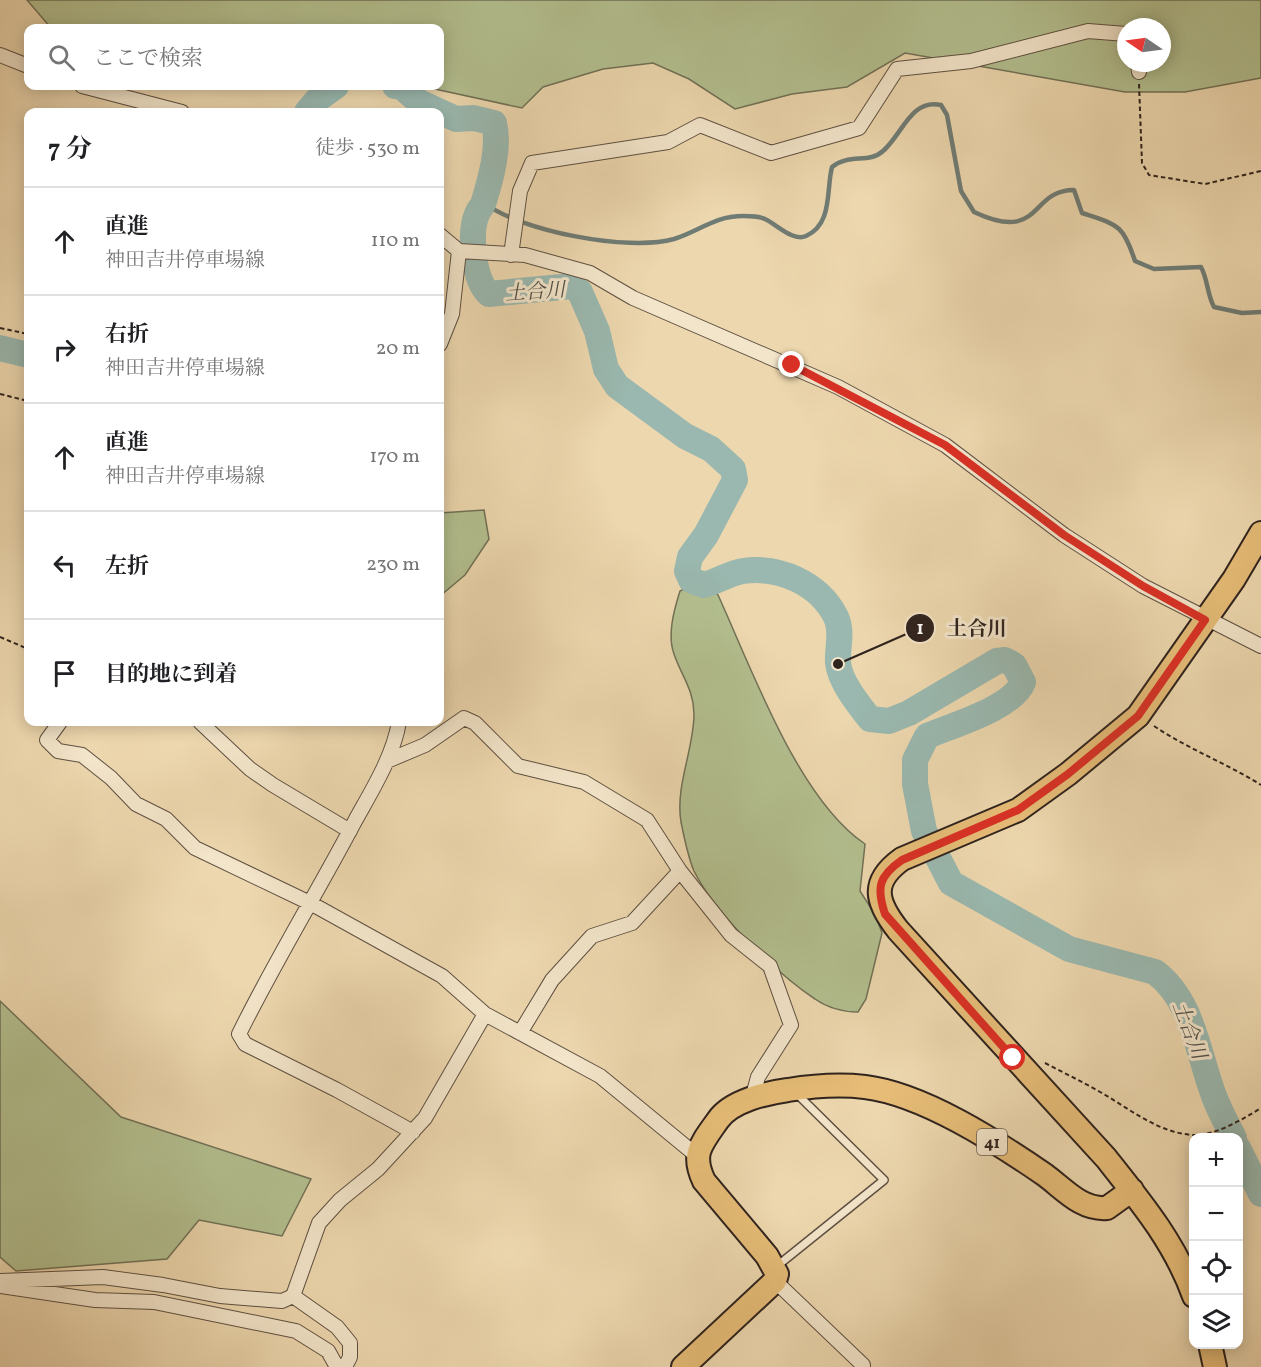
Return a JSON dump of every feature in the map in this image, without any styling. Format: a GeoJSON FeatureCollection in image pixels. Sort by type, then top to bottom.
{"type":"FeatureCollection","features":[{"type":"Feature","properties":{"kind":"main road"},"geometry":{"type":"LineString","coordinates":[[1194,1295],[1172,1247],[1132,1190],[1106,1158],[885,914],[879,895],[886,871],[929,847],[1018,810],[1068,774],[1138,716],[1205,620],[1261,533]]}},
{"type":"Feature","properties":{"kind":"main road","name":"41"},"geometry":{"type":"LineString","coordinates":[[696,1155],[719,1118],[752,1099],[792,1089],[839,1085],[868,1087],[927,1105],[948,1115],[1043,1174],[1083,1205],[1107,1208],[1132,1190]]}},
{"type":"Feature","properties":{"kind":"main road"},"geometry":{"type":"LineString","coordinates":[[683,1367],[775,1274],[704,1181],[697,1168],[696,1155]]}},
{"type":"Feature","properties":{"kind":"main road"},"geometry":{"type":"LineString","coordinates":[[1211,1349],[1215,1367]]}},
{"type":"Feature","properties":{"kind":"street"},"geometry":{"type":"LineString","coordinates":[[511,255],[520,191],[532,163],[668,142],[700,125],[771,153],[859,128],[897,69],[971,61],[1088,31],[1117,33]]}},
{"type":"Feature","properties":{"kind":"street"},"geometry":{"type":"LineString","coordinates":[[0,55],[24,64]]}},
{"type":"Feature","properties":{"kind":"street"},"geometry":{"type":"LineString","coordinates":[[97,90],[167,108]]}},
{"type":"Feature","properties":{"kind":"street"},"geometry":{"type":"LineString","coordinates":[[444,238],[459,251],[525,255],[591,273],[633,298],[838,387],[945,445],[1064,535],[1143,586],[1205,620],[1261,646]]}},
{"type":"Feature","properties":{"kind":"street"},"geometry":{"type":"LineString","coordinates":[[444,334],[452,314],[459,251]]}},
{"type":"Feature","properties":{"kind":"street"},"geometry":{"type":"LineString","coordinates":[[387,761],[425,745],[464,718],[475,723],[518,766],[584,782],[646,820],[680,871],[731,936],[770,966],[791,1025],[758,1077],[752,1099]]}},
{"type":"Feature","properties":{"kind":"street"},"geometry":{"type":"LineString","coordinates":[[57,726],[47,740],[58,751],[82,755],[111,778],[136,804],[166,819],[195,848],[312,904],[442,976],[485,1014],[600,1076],[696,1155]]}},
{"type":"Feature","properties":{"kind":"street"},"geometry":{"type":"LineString","coordinates":[[204,726],[265,780],[350,831]]}},
{"type":"Feature","properties":{"kind":"street"},"geometry":{"type":"LineString","coordinates":[[398,726],[387,761],[312,904],[264,983],[239,1034],[244,1044],[413,1131]]}},
{"type":"Feature","properties":{"kind":"street"},"geometry":{"type":"LineString","coordinates":[[520,1033],[552,980],[592,936],[632,923],[680,871]]}},
{"type":"Feature","properties":{"kind":"street"},"geometry":{"type":"LineString","coordinates":[[0,1283],[103,1277],[220,1296],[282,1301],[293,1296],[319,1223],[340,1200],[378,1169],[425,1118],[485,1014]]}},
{"type":"Feature","properties":{"kind":"street"},"geometry":{"type":"LineString","coordinates":[[775,1274],[863,1365],[861,1367]]}},
{"type":"Feature","properties":{"kind":"street"},"geometry":{"type":"LineString","coordinates":[[0,1283],[95,1300],[154,1302],[296,1331],[328,1351],[337,1367]]}},
{"type":"Feature","properties":{"kind":"street"},"geometry":{"type":"LineString","coordinates":[[293,1296],[337,1327],[350,1343],[350,1357],[345,1367]]}},
{"type":"Feature","properties":{"kind":"lane"},"geometry":{"type":"LineString","coordinates":[[775,1274],[884,1180],[792,1089]]}},
{"type":"Feature","properties":{"kind":"path"},"geometry":{"type":"LineString","coordinates":[[1138,72],[1142,163],[1149,175],[1205,184],[1261,171]]}},
{"type":"Feature","properties":{"kind":"path"},"geometry":{"type":"LineString","coordinates":[[0,328],[24,333]]}},
{"type":"Feature","properties":{"kind":"path"},"geometry":{"type":"LineString","coordinates":[[0,394],[24,400]]}},
{"type":"Feature","properties":{"kind":"path"},"geometry":{"type":"LineString","coordinates":[[0,637],[24,647]]}},
{"type":"Feature","properties":{"kind":"path"},"geometry":{"type":"LineString","coordinates":[[1138,716],[1181,744],[1227,764],[1261,785]]}},
{"type":"Feature","properties":{"kind":"path"},"geometry":{"type":"LineString","coordinates":[[1045,1063],[1102,1093],[1141,1118],[1175,1132],[1196,1136],[1224,1127],[1261,1108]]}},
{"type":"Feature","properties":{"kind":"green space"},"geometry":{"type":"Polygon","coordinates":[[[27,0],[1261,0],[1261,78],[1185,92],[1125,92],[905,53],[847,87],[792,94],[735,109],[689,79],[653,63],[603,69],[543,87],[522,108],[439,90],[444,90],[444,24],[48,24],[27,0]]]}},
{"type":"Feature","properties":{"kind":"green space"},"geometry":{"type":"Polygon","coordinates":[[[484,510],[489,539],[465,575],[444,593],[444,513],[484,510]]]}},
{"type":"Feature","properties":{"kind":"green space"},"geometry":{"type":"Polygon","coordinates":[[[699,581],[718,595],[762,694],[798,765],[819,797],[841,823],[865,844],[860,891],[876,916],[882,933],[866,999],[858,1012],[825,1005],[783,974],[731,923],[703,887],[694,871],[683,834],[680,795],[694,714],[690,690],[672,647],[671,631],[680,591],[699,581]]]}},
{"type":"Feature","properties":{"kind":"green space"},"geometry":{"type":"Polygon","coordinates":[[[0,1001],[121,1117],[311,1179],[282,1236],[199,1220],[167,1259],[16,1271],[0,1257],[0,1001]]]}},
{"type":"Feature","properties":{"kind":"waterway","name":"土合川"},"geometry":{"type":"LineString","coordinates":[[310,108],[330,90]]}},
{"type":"Feature","properties":{"kind":"waterway","name":"土合川"},"geometry":{"type":"LineString","coordinates":[[405,90],[419,102],[432,108]]}},
{"type":"Feature","properties":{"kind":"waterway"},"geometry":{"type":"LineString","coordinates":[[484,203],[501,213],[548,230],[603,241],[630,243],[674,239],[715,221],[743,216],[763,218],[790,235],[806,236],[815,231],[825,215],[832,167],[845,160],[877,155],[890,144],[914,112],[931,104],[941,105],[947,115],[961,191],[974,212],[996,220],[1012,222],[1024,219],[1049,198],[1060,192],[1074,190],[1082,213],[1104,220],[1118,228],[1127,240],[1135,261],[1154,269],[1201,267],[1214,307],[1242,313],[1261,312]]}},
{"type":"Feature","properties":{"kind":"waterway","name":"土合川"},"geometry":{"type":"LineString","coordinates":[[444,113],[456,119],[474,118],[494,123],[496,132],[494,162],[473,232],[476,267],[479,278],[489,294],[572,286],[580,292],[597,331],[606,369],[617,386],[685,436],[711,449],[733,469],[735,480],[706,535],[690,557],[687,571],[691,580],[704,585],[738,572],[757,570],[784,574],[809,586],[829,605],[836,617],[839,628],[839,670],[851,693],[870,719],[889,721],[909,713],[997,661],[1005,660],[1014,665],[1023,682],[1007,700],[981,715],[927,736],[915,760],[915,784],[924,831],[951,883],[1069,949],[1155,972],[1168,984],[1186,1012],[1214,1096],[1232,1133]]}},
{"type":"Feature","properties":{"kind":"waterway","name":"土合川"},"geometry":{"type":"LineString","coordinates":[[0,348],[24,354]]}},
{"type":"Feature","properties":{"kind":"waterway","name":"土合川"},"geometry":{"type":"LineString","coordinates":[[1243,1158],[1261,1194]]}},
{"type":"Feature","properties":{"kind":"place","name":"土合川"},"geometry":{"type":"Point","coordinates":[838,664]}},
{"type":"Feature","properties":{"kind":"route"},"geometry":{"type":"LineString","coordinates":[[792,365],[838,387],[945,445],[1064,535],[1143,586],[1205,620],[1138,716],[1068,774],[1018,810],[936,844],[902,860],[886,871],[879,895],[885,914],[1013,1058]]}}]}
